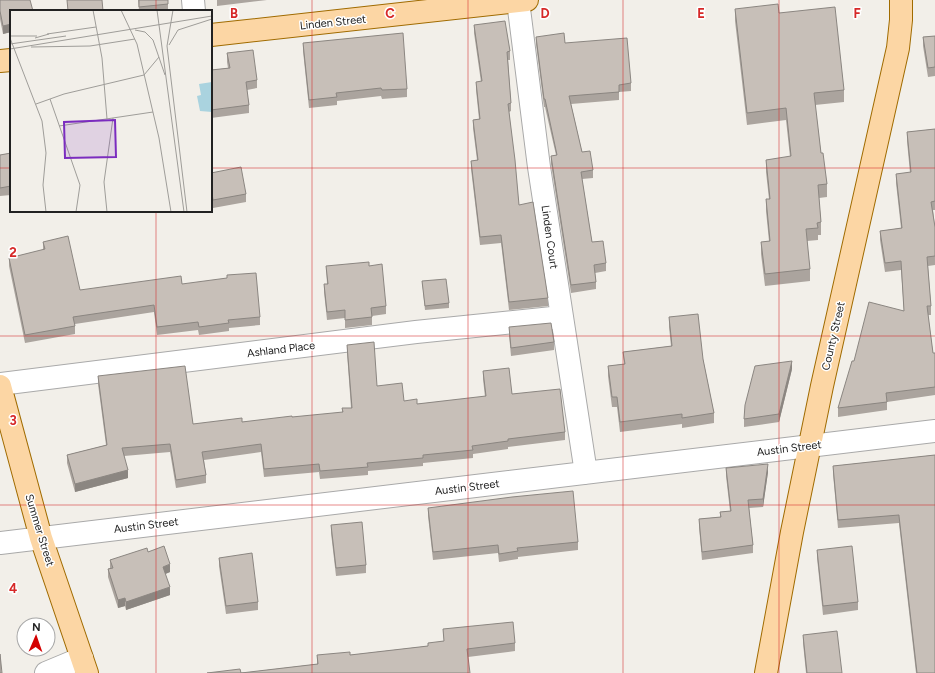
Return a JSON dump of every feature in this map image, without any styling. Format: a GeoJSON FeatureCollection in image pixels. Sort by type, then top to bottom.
{"type":"FeatureCollection","features":[{"type":"Feature","properties":{"kind":"main road","name":"Linden Street"},"geometry":{"type":"LineString","coordinates":[[212,36],[418,6],[523,0]]}},
{"type":"Feature","properties":{"kind":"main road","name":"County Street"},"geometry":{"type":"LineString","coordinates":[[766,673],[810,446],[898,48],[901,20],[901,0]]}},
{"type":"Feature","properties":{"kind":"main road"},"geometry":{"type":"LineString","coordinates":[[0,61],[10,60]]}},
{"type":"Feature","properties":{"kind":"main road","name":"Summer Street"},"geometry":{"type":"LineString","coordinates":[[0,385],[41,538],[85,666]]}},
{"type":"Feature","properties":{"kind":"street"},"geometry":{"type":"LineString","coordinates":[[193,0],[194,10]]}},
{"type":"Feature","properties":{"kind":"street","name":"Linden Court"},"geometry":{"type":"LineString","coordinates":[[523,0],[539,166],[586,473]]}},
{"type":"Feature","properties":{"kind":"street","name":"Ashland Place"},"geometry":{"type":"LineString","coordinates":[[0,385],[416,332],[562,317]]}},
{"type":"Feature","properties":{"kind":"street","name":"Austin Street"},"geometry":{"type":"LineString","coordinates":[[0,543],[935,431]]}},
{"type":"Feature","properties":{"kind":"street"},"geometry":{"type":"LineString","coordinates":[[46,673],[85,666]]}},
{"type":"Feature","properties":{"kind":"building"},"geometry":{"type":"Polygon","coordinates":[[[0,0],[30,0],[33,10],[10,10],[10,24],[3,26],[0,11],[0,0]]]}},
{"type":"Feature","properties":{"kind":"building"},"geometry":{"type":"Polygon","coordinates":[[[67,0],[102,0],[103,10],[68,10],[67,0]]]}},
{"type":"Feature","properties":{"kind":"building"},"geometry":{"type":"Polygon","coordinates":[[[139,0],[168,0],[168,4],[139,7],[139,0]]]}},
{"type":"Feature","properties":{"kind":"building"},"geometry":{"type":"Polygon","coordinates":[[[778,4],[779,13],[835,7],[844,90],[814,93],[821,153],[823,153],[827,184],[818,185],[821,222],[817,223],[818,228],[806,229],[810,269],[765,274],[761,242],[770,241],[766,199],[770,199],[766,160],[791,156],[786,108],[747,113],[735,9],[778,4]]]}},
{"type":"Feature","properties":{"kind":"building"},"geometry":{"type":"Polygon","coordinates":[[[505,21],[510,51],[507,52],[511,103],[508,104],[519,205],[533,202],[548,298],[509,302],[501,235],[480,237],[471,161],[478,160],[473,120],[480,119],[476,82],[482,81],[474,25],[505,21]]]}},
{"type":"Feature","properties":{"kind":"building"},"geometry":{"type":"Polygon","coordinates":[[[403,33],[407,89],[382,90],[381,88],[336,93],[337,97],[309,100],[303,43],[403,33]]]}},
{"type":"Feature","properties":{"kind":"building"},"geometry":{"type":"Polygon","coordinates":[[[564,33],[565,43],[627,38],[631,83],[619,85],[619,92],[569,96],[582,152],[590,151],[593,170],[581,172],[592,242],[603,241],[606,263],[594,265],[596,282],[571,285],[551,156],[557,155],[544,99],[536,37],[564,33]]]}},
{"type":"Feature","properties":{"kind":"building"},"geometry":{"type":"Polygon","coordinates":[[[935,36],[935,67],[928,68],[923,37],[935,36]]]}},
{"type":"Feature","properties":{"kind":"building"},"geometry":{"type":"Polygon","coordinates":[[[253,50],[257,80],[246,82],[249,105],[212,110],[212,70],[230,68],[227,53],[253,50]]]}},
{"type":"Feature","properties":{"kind":"building"},"geometry":{"type":"Polygon","coordinates":[[[935,129],[935,201],[931,202],[935,227],[935,256],[927,257],[931,306],[927,306],[933,353],[935,353],[935,387],[886,393],[887,402],[838,408],[852,361],[854,361],[869,302],[904,311],[901,261],[885,263],[880,231],[902,228],[896,174],[911,172],[907,132],[935,129]]]}},
{"type":"Feature","properties":{"kind":"building"},"geometry":{"type":"Polygon","coordinates":[[[10,153],[10,186],[0,188],[0,155],[10,153]]]}},
{"type":"Feature","properties":{"kind":"building"},"geometry":{"type":"Polygon","coordinates":[[[241,167],[246,194],[213,200],[212,173],[241,167]]]}},
{"type":"Feature","properties":{"kind":"building"},"geometry":{"type":"Polygon","coordinates":[[[68,236],[80,290],[181,276],[182,284],[227,278],[227,275],[256,273],[260,317],[228,320],[229,323],[199,327],[198,322],[157,327],[154,305],[73,317],[75,326],[25,335],[9,258],[45,249],[43,242],[68,236]]]}},
{"type":"Feature","properties":{"kind":"building"},"geometry":{"type":"Polygon","coordinates":[[[369,262],[369,266],[382,264],[386,306],[371,308],[372,317],[345,320],[345,310],[327,312],[324,284],[328,284],[326,266],[369,262]]]}},
{"type":"Feature","properties":{"kind":"building"},"geometry":{"type":"Polygon","coordinates":[[[446,279],[449,303],[425,306],[422,281],[446,279]]]}},
{"type":"Feature","properties":{"kind":"building"},"geometry":{"type":"Polygon","coordinates":[[[698,314],[703,359],[714,413],[682,418],[682,414],[620,422],[617,397],[612,397],[608,366],[625,364],[623,352],[672,346],[669,317],[698,314]]]}},
{"type":"Feature","properties":{"kind":"building"},"geometry":{"type":"Polygon","coordinates":[[[551,323],[554,342],[511,348],[509,327],[551,323]]]}},
{"type":"Feature","properties":{"kind":"building"},"geometry":{"type":"Polygon","coordinates":[[[374,342],[377,386],[402,383],[404,401],[417,399],[417,404],[486,396],[483,371],[509,368],[512,394],[560,389],[565,432],[508,439],[508,441],[472,446],[473,450],[423,455],[423,458],[367,463],[368,467],[320,471],[319,464],[264,469],[261,444],[202,452],[206,475],[176,480],[170,444],[122,448],[128,470],[75,484],[67,455],[107,445],[98,376],[185,366],[193,424],[242,418],[242,422],[343,412],[342,408],[352,408],[347,345],[374,342]]]}},
{"type":"Feature","properties":{"kind":"building"},"geometry":{"type":"Polygon","coordinates":[[[792,361],[779,414],[744,419],[745,405],[755,366],[792,361]]]}},
{"type":"Feature","properties":{"kind":"building"},"geometry":{"type":"Polygon","coordinates":[[[935,455],[935,673],[917,673],[899,515],[838,520],[833,466],[935,455]]]}},
{"type":"Feature","properties":{"kind":"building"},"geometry":{"type":"Polygon","coordinates":[[[768,464],[763,499],[748,500],[753,545],[702,552],[699,519],[721,517],[720,512],[731,511],[726,468],[768,464]]]}},
{"type":"Feature","properties":{"kind":"building"},"geometry":{"type":"Polygon","coordinates":[[[573,491],[578,542],[517,548],[518,551],[499,554],[498,545],[433,552],[428,508],[573,491]]]}},
{"type":"Feature","properties":{"kind":"building"},"geometry":{"type":"Polygon","coordinates":[[[362,522],[366,565],[336,568],[331,525],[362,522]]]}},
{"type":"Feature","properties":{"kind":"building"},"geometry":{"type":"Polygon","coordinates":[[[164,546],[170,564],[163,567],[170,587],[126,602],[125,598],[118,600],[108,569],[113,568],[110,560],[147,548],[148,552],[164,546]]]}},
{"type":"Feature","properties":{"kind":"building"},"geometry":{"type":"Polygon","coordinates":[[[852,546],[858,602],[823,606],[817,550],[852,546]]]}},
{"type":"Feature","properties":{"kind":"building"},"geometry":{"type":"Polygon","coordinates":[[[252,553],[258,602],[226,606],[219,558],[252,553]]]}},
{"type":"Feature","properties":{"kind":"building"},"geometry":{"type":"Polygon","coordinates":[[[513,622],[515,643],[467,649],[470,673],[241,673],[318,664],[317,655],[350,652],[350,655],[428,646],[428,643],[444,641],[443,629],[513,622]]]}},
{"type":"Feature","properties":{"kind":"building"},"geometry":{"type":"Polygon","coordinates":[[[837,631],[842,673],[807,673],[803,635],[837,631]]]}},
{"type":"Feature","properties":{"kind":"building"},"geometry":{"type":"Polygon","coordinates":[[[0,654],[2,673],[0,673],[0,654]]]}},
{"type":"Feature","properties":{"kind":"building"},"geometry":{"type":"Polygon","coordinates":[[[240,669],[241,673],[207,673],[240,669]]]}}]}
